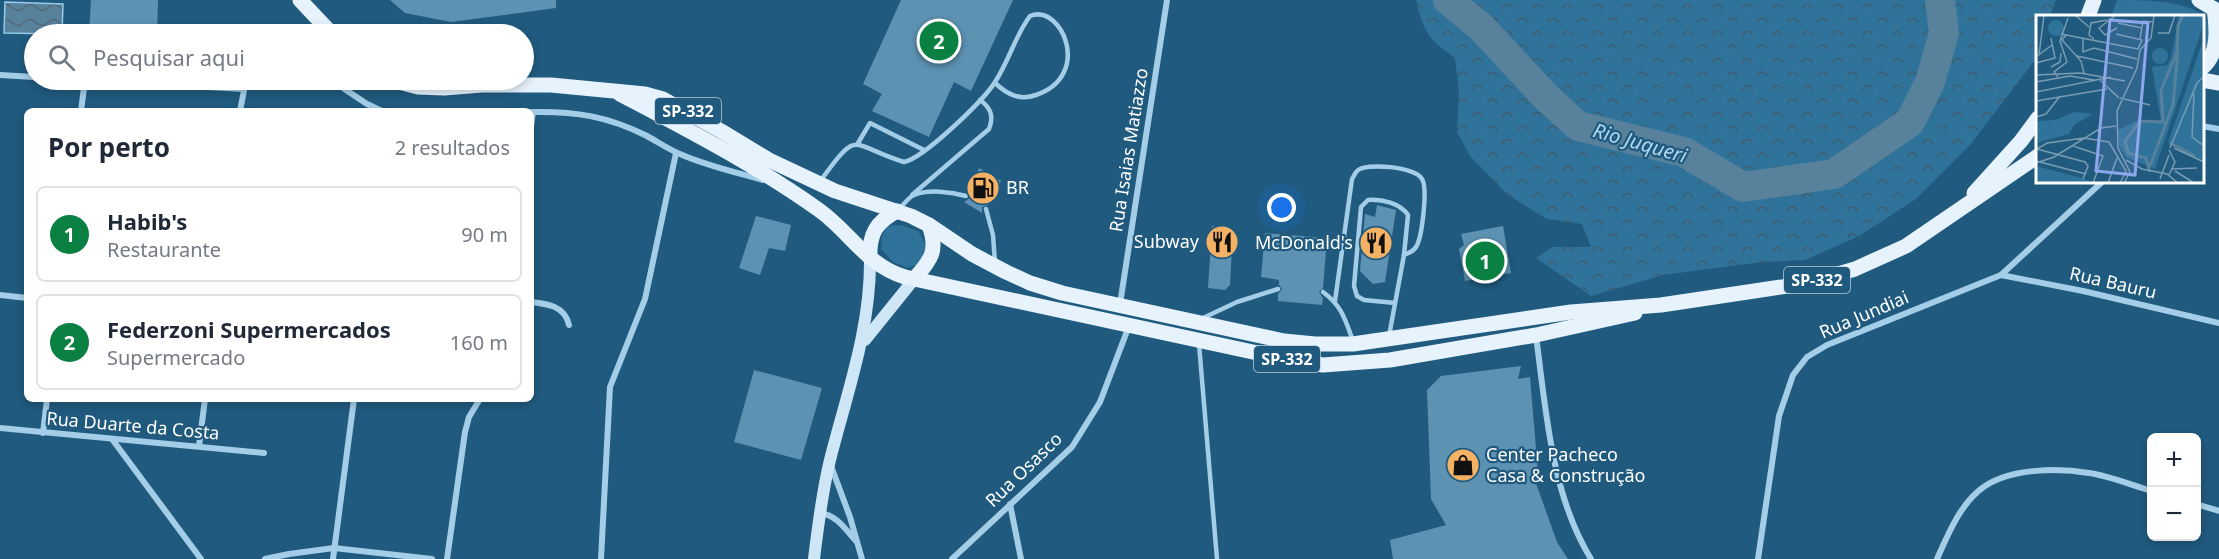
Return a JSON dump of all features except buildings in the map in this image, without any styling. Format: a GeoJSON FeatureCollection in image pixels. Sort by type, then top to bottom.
{"type":"FeatureCollection","features":[{"type":"Feature","properties":{"kind":"main road"},"geometry":{"type":"LineString","coordinates":[[300,0],[323,24]]}},
{"type":"Feature","properties":{"kind":"main road"},"geometry":{"type":"LineString","coordinates":[[2088,15],[2094,0]]}},
{"type":"Feature","properties":{"kind":"main road"},"geometry":{"type":"LineString","coordinates":[[2199,0],[2216,10],[2217,44],[2212,56],[2204,66]]}},
{"type":"Feature","properties":{"kind":"main road"},"geometry":{"type":"LineString","coordinates":[[2204,80],[2219,83]]}},
{"type":"Feature","properties":{"kind":"main road","name":"SP-332"},"geometry":{"type":"LineString","coordinates":[[534,85],[645,94],[663,99],[721,130],[769,160],[818,184],[897,211],[929,225],[972,254],[1030,283],[1062,293],[1196,322],[1315,344],[1353,344],[1571,312],[1661,305],[1809,283],[1855,269],[1906,246],[2036,157]]}},
{"type":"Feature","properties":{"kind":"main road","name":"SP-332"},"geometry":{"type":"LineString","coordinates":[[616,92],[746,162],[820,211],[840,226],[870,258],[896,274],[1290,360],[1323,365],[1390,360],[1536,335],[1611,319],[1661,305]]}},
{"type":"Feature","properties":{"kind":"main road"},"geometry":{"type":"LineString","coordinates":[[1957,212],[2021,141],[2036,119]]}},
{"type":"Feature","properties":{"kind":"main road"},"geometry":{"type":"LineString","coordinates":[[870,258],[869,245],[875,228],[897,211]]}},
{"type":"Feature","properties":{"kind":"main road"},"geometry":{"type":"LineString","coordinates":[[915,278],[929,262],[933,253],[934,243],[929,225]]}},
{"type":"Feature","properties":{"kind":"street","name":"Rua Isaias Matiazzo"},"geometry":{"type":"LineString","coordinates":[[1120,305],[1167,0]]}},
{"type":"Feature","properties":{"kind":"street"},"geometry":{"type":"LineString","coordinates":[[0,75],[24,76]]}},
{"type":"Feature","properties":{"kind":"street"},"geometry":{"type":"LineString","coordinates":[[81,108],[84,90]]}},
{"type":"Feature","properties":{"kind":"street"},"geometry":{"type":"LineString","coordinates":[[240,108],[243,90]]}},
{"type":"Feature","properties":{"kind":"street"},"geometry":{"type":"LineString","coordinates":[[346,90],[376,108]]}},
{"type":"Feature","properties":{"kind":"street"},"geometry":{"type":"LineString","coordinates":[[534,112],[571,112],[600,117],[648,136],[676,153],[705,164],[781,185]]}},
{"type":"Feature","properties":{"kind":"street"},"geometry":{"type":"LineString","coordinates":[[2204,126],[2219,129]]}},
{"type":"Feature","properties":{"kind":"street"},"geometry":{"type":"LineString","coordinates":[[601,559],[610,387],[645,298],[676,153]]}},
{"type":"Feature","properties":{"kind":"street","name":"Rua Jundiai"},"geometry":{"type":"LineString","coordinates":[[1758,559],[1779,416],[1793,375],[1807,357],[1827,345],[2001,275],[2101,183]]}},
{"type":"Feature","properties":{"kind":"street"},"geometry":{"type":"LineString","coordinates":[[814,559],[819,513],[829,462],[866,324],[870,258]]}},
{"type":"Feature","properties":{"kind":"street","name":"Rua Bauru"},"geometry":{"type":"LineString","coordinates":[[2001,275],[2083,291],[2219,323]]}},
{"type":"Feature","properties":{"kind":"street"},"geometry":{"type":"LineString","coordinates":[[860,349],[875,326],[915,278]]}},
{"type":"Feature","properties":{"kind":"street"},"geometry":{"type":"LineString","coordinates":[[0,295],[24,298]]}},
{"type":"Feature","properties":{"kind":"street"},"geometry":{"type":"LineString","coordinates":[[534,303],[563,311],[569,325]]}},
{"type":"Feature","properties":{"kind":"street","name":"Rua Osasco"},"geometry":{"type":"LineString","coordinates":[[952,559],[1072,447],[1100,402],[1129,326]]}},
{"type":"Feature","properties":{"kind":"street"},"geometry":{"type":"LineString","coordinates":[[1536,335],[1553,453],[1565,502],[1591,559]]}},
{"type":"Feature","properties":{"kind":"street"},"geometry":{"type":"LineString","coordinates":[[43,433],[47,402]]}},
{"type":"Feature","properties":{"kind":"street"},"geometry":{"type":"LineString","coordinates":[[199,446],[205,402]]}},
{"type":"Feature","properties":{"kind":"street"},"geometry":{"type":"LineString","coordinates":[[333,559],[354,402]]}},
{"type":"Feature","properties":{"kind":"street"},"geometry":{"type":"LineString","coordinates":[[447,559],[465,432],[469,417],[478,402]]}},
{"type":"Feature","properties":{"kind":"street","name":"Rua Duarte da Costa"},"geometry":{"type":"LineString","coordinates":[[0,428],[264,453]]}},
{"type":"Feature","properties":{"kind":"street"},"geometry":{"type":"LineString","coordinates":[[112,440],[201,559]]}},
{"type":"Feature","properties":{"kind":"street"},"geometry":{"type":"LineString","coordinates":[[829,462],[843,495],[862,559]]}},
{"type":"Feature","properties":{"kind":"street"},"geometry":{"type":"LineString","coordinates":[[1937,559],[1950,529],[1968,503],[1985,486],[2005,477],[2029,471],[2090,473],[2147,490]]}},
{"type":"Feature","properties":{"kind":"street"},"geometry":{"type":"LineString","coordinates":[[1010,504],[1022,559]]}},
{"type":"Feature","properties":{"kind":"street"},"geometry":{"type":"LineString","coordinates":[[2201,506],[2219,511]]}},
{"type":"Feature","properties":{"kind":"street"},"geometry":{"type":"LineString","coordinates":[[819,513],[837,520],[856,542]]}},
{"type":"Feature","properties":{"kind":"street"},"geometry":{"type":"LineString","coordinates":[[265,559],[334,548],[432,559]]}},
{"type":"Feature","properties":{"kind":"lane"},"geometry":{"type":"LineString","coordinates":[[858,143],[904,162],[909,161],[942,136],[995,83],[1030,16],[1041,13],[1051,18],[1056,23],[1068,50],[1066,70],[1062,78],[1053,88],[1029,98],[1006,93],[995,83]]}},
{"type":"Feature","properties":{"kind":"lane"},"geometry":{"type":"LineString","coordinates":[[897,211],[912,195],[989,129],[993,120],[991,111],[980,100]]}},
{"type":"Feature","properties":{"kind":"lane"},"geometry":{"type":"LineString","coordinates":[[818,184],[845,148],[858,143],[870,123],[924,150]]}},
{"type":"Feature","properties":{"kind":"lane"},"geometry":{"type":"LineString","coordinates":[[1335,301],[1352,179],[1357,171],[1365,167],[1407,168],[1416,172],[1423,179],[1425,192],[1419,239],[1416,247],[1404,255]]}},
{"type":"Feature","properties":{"kind":"lane"},"geometry":{"type":"LineString","coordinates":[[912,195],[929,192],[955,193],[966,196]]}},
{"type":"Feature","properties":{"kind":"lane"},"geometry":{"type":"LineString","coordinates":[[1389,339],[1404,255],[1408,221],[1404,210],[1382,201],[1368,200],[1361,207],[1354,286],[1360,299],[1395,303]]}},
{"type":"Feature","properties":{"kind":"lane"},"geometry":{"type":"LineString","coordinates":[[986,208],[993,235],[995,266]]}},
{"type":"Feature","properties":{"kind":"lane"},"geometry":{"type":"LineString","coordinates":[[1196,322],[1237,302],[1278,289]]}},
{"type":"Feature","properties":{"kind":"lane"},"geometry":{"type":"LineString","coordinates":[[1323,292],[1335,301],[1343,313],[1353,344]]}},
{"type":"Feature","properties":{"kind":"lane"},"geometry":{"type":"LineString","coordinates":[[1199,341],[1217,559]]}},
{"type":"Feature","properties":{"kind":"green space"},"geometry":{"type":"Polygon","coordinates":[[[1416,0],[2056,0],[2050,15],[2036,15],[2035,60],[1970,145],[1916,199],[1859,236],[1805,260],[1762,262],[1663,275],[1591,296],[1536,258],[1553,247],[1591,247],[1582,224],[1547,219],[1508,195],[1470,156],[1457,132],[1459,90],[1455,58],[1433,40],[1422,20],[1416,0]]]}},
{"type":"Feature","properties":{"kind":"green space"},"geometry":{"type":"Polygon","coordinates":[[[2117,0],[2142,0],[2172,3],[2197,11],[2202,15],[2111,15],[2117,0]]]}},
{"type":"Feature","properties":{"kind":"green space"},"geometry":{"type":"Polygon","coordinates":[[[2204,17],[2209,27],[2204,52],[2204,17]]]}},
{"type":"Feature","properties":{"kind":"green space"},"geometry":{"type":"Polygon","coordinates":[[[900,225],[918,231],[927,247],[923,262],[908,268],[893,262],[881,249],[882,236],[888,226],[900,225]]]}},
{"type":"Feature","properties":{"kind":"water"},"geometry":{"type":"Polygon","coordinates":[[[5,2],[63,4],[62,24],[24,24],[24,33],[4,33],[5,2]]]}},
{"type":"Feature","properties":{"kind":"waterway","name":"Rio Juqueri"},"geometry":{"type":"LineString","coordinates":[[1448,0],[1482,28],[1546,97],[1578,126],[1684,152],[1743,187],[1834,174],[1910,122],[1930,82],[1944,33],[1940,0]]}},
{"type":"Feature","properties":{"kind":"place","name":"Federzoni Supermercados"},"geometry":{"type":"Point","coordinates":[939,41]}},
{"type":"Feature","properties":{"kind":"place","name":"BR"},"geometry":{"type":"Point","coordinates":[983,188]}},
{"type":"Feature","properties":{"kind":"place","name":"Subway"},"geometry":{"type":"Point","coordinates":[1222,242]}},
{"type":"Feature","properties":{"kind":"place","name":"McDonald's"},"geometry":{"type":"Point","coordinates":[1376,243]}},
{"type":"Feature","properties":{"kind":"place","name":"Habib's"},"geometry":{"type":"Point","coordinates":[1485,261]}},
{"type":"Feature","properties":{"kind":"place","name":"Center Pacheco Casa & Construção"},"geometry":{"type":"Point","coordinates":[1463,465]}}]}
